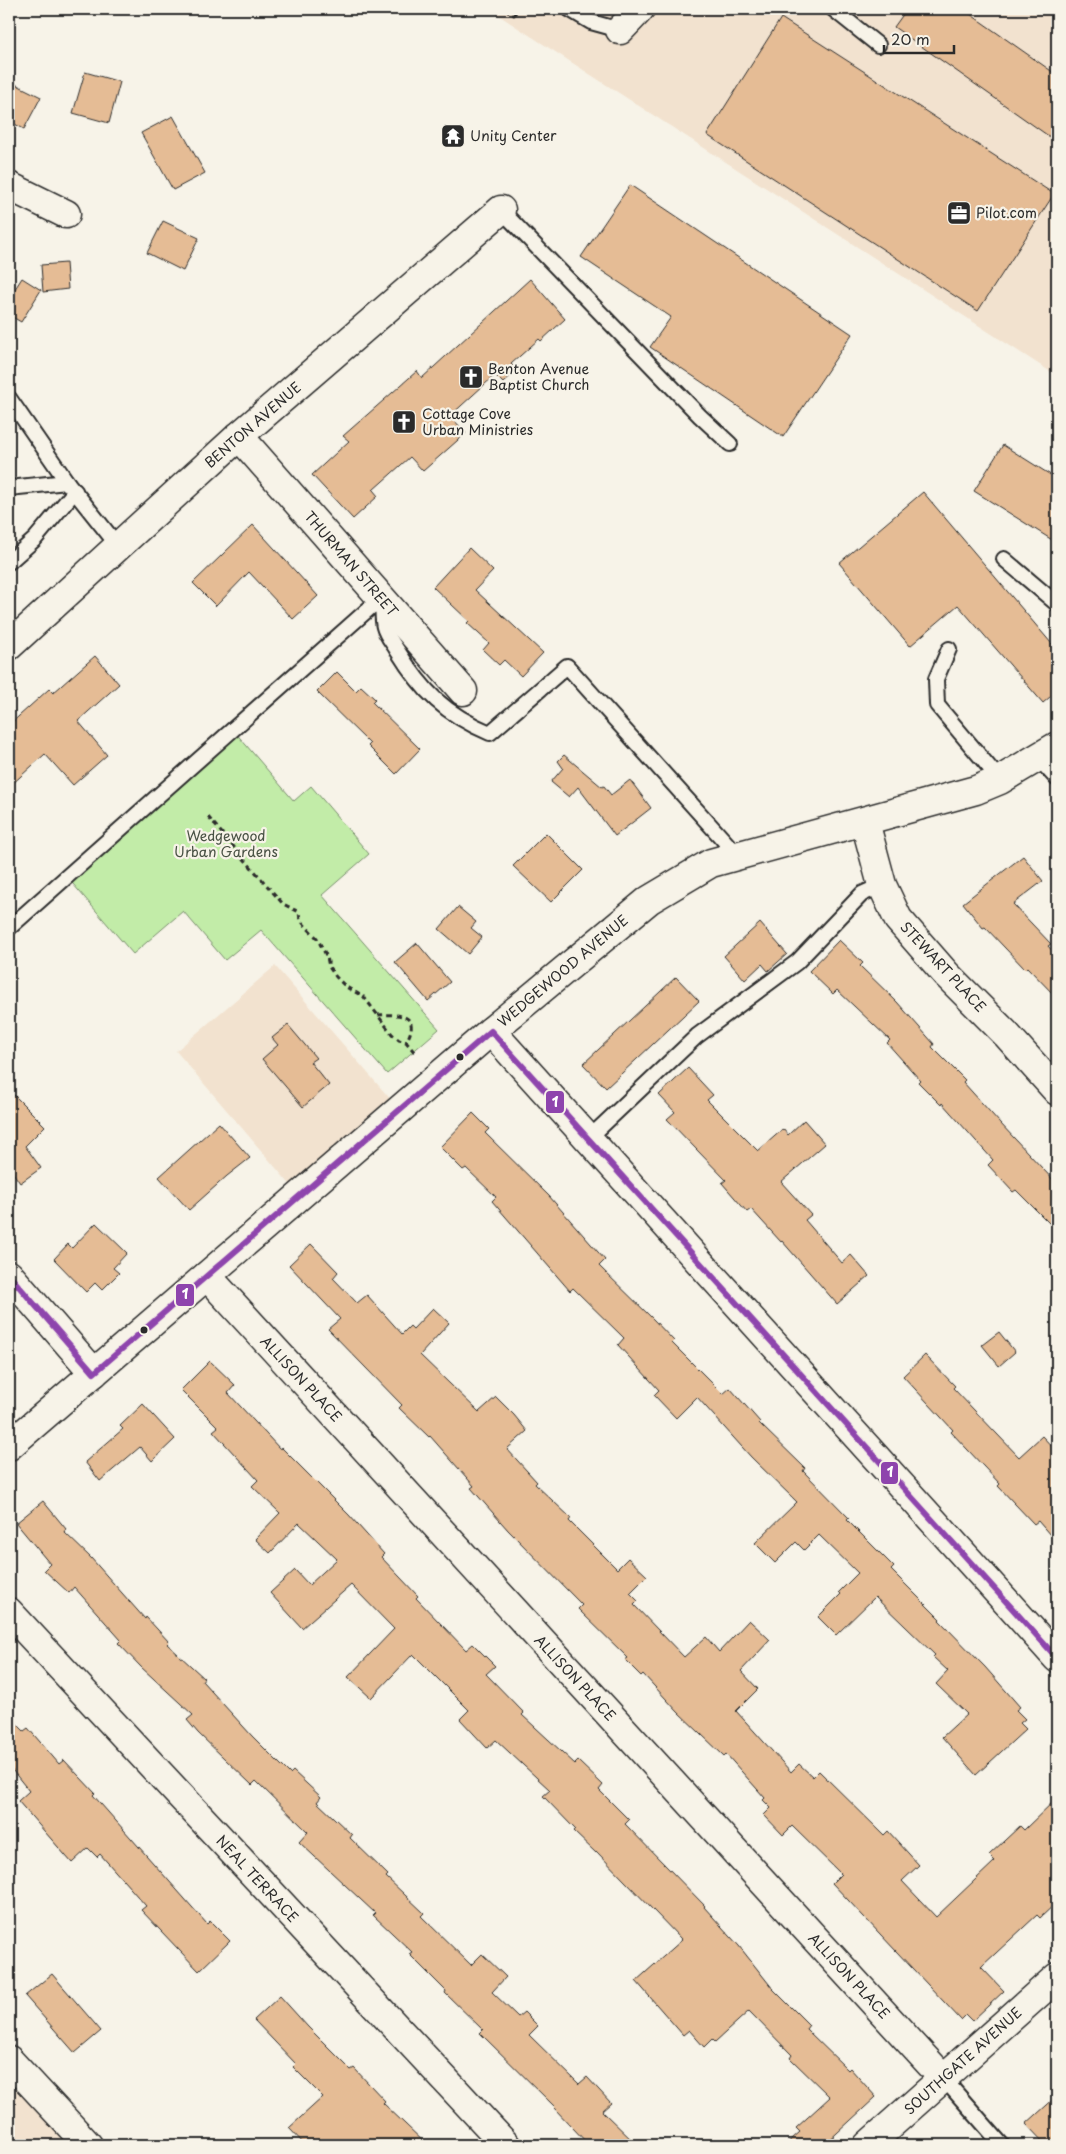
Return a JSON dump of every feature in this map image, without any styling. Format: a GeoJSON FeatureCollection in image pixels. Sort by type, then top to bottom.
{"type":"FeatureCollection","features":[{"type":"Feature","properties":{"kind":"street"},"geometry":{"type":"LineString","coordinates":[[620,30],[640,9]]}},
{"type":"Feature","properties":{"kind":"street"},"geometry":{"type":"LineString","coordinates":[[9,186],[66,214]]}},
{"type":"Feature","properties":{"kind":"street","name":"BENTON AVENUE"},"geometry":{"type":"LineString","coordinates":[[9,646],[239,436],[501,210]]}},
{"type":"Feature","properties":{"kind":"street","name":"THURMAN STREET"},"geometry":{"type":"LineString","coordinates":[[239,436],[463,691]]}},
{"type":"Feature","properties":{"kind":"street","name":"WEDGEWOOD AVENUE"},"geometry":{"type":"LineString","coordinates":[[9,1446],[491,1031],[649,900],[711,863],[976,790],[1000,780],[1048,752]]}},
{"type":"Feature","properties":{"kind":"street","name":"STEWART PLACE"},"geometry":{"type":"LineString","coordinates":[[865,822],[882,885],[898,919],[946,974],[1006,1034],[1057,1091]]}},
{"type":"Feature","properties":{"kind":"street"},"geometry":{"type":"LineString","coordinates":[[491,1031],[1057,1658]]}},
{"type":"Feature","properties":{"kind":"street"},"geometry":{"type":"LineString","coordinates":[[9,1275],[94,1373]]}},
{"type":"Feature","properties":{"kind":"street","name":"ALLISON PLACE"},"geometry":{"type":"LineString","coordinates":[[207,1276],[944,2079]]}},
{"type":"Feature","properties":{"kind":"street","name":"NEAL TERRACE"},"geometry":{"type":"LineString","coordinates":[[9,1612],[506,2145]]}},
{"type":"Feature","properties":{"kind":"street","name":"SOUTHGATE AVENUE"},"geometry":{"type":"LineString","coordinates":[[868,2145],[1057,1977]]}},
{"type":"Feature","properties":{"kind":"street"},"geometry":{"type":"LineString","coordinates":[[9,2060],[88,2145]]}},
{"type":"Feature","properties":{"kind":"lane"},"geometry":{"type":"LineString","coordinates":[[569,9],[586,13],[592,22],[620,30]]}},
{"type":"Feature","properties":{"kind":"lane"},"geometry":{"type":"LineString","coordinates":[[833,9],[878,45]]}},
{"type":"Feature","properties":{"kind":"lane"},"geometry":{"type":"LineString","coordinates":[[501,210],[700,416],[730,444]]}},
{"type":"Feature","properties":{"kind":"lane"},"geometry":{"type":"LineString","coordinates":[[9,398],[71,486],[118,546]]}},
{"type":"Feature","properties":{"kind":"lane"},"geometry":{"type":"LineString","coordinates":[[9,488],[71,486]]}},
{"type":"Feature","properties":{"kind":"lane"},"geometry":{"type":"LineString","coordinates":[[9,562],[35,539],[71,486]]}},
{"type":"Feature","properties":{"kind":"lane"},"geometry":{"type":"LineString","coordinates":[[1004,559],[1057,604]]}},
{"type":"Feature","properties":{"kind":"lane"},"geometry":{"type":"LineString","coordinates":[[381,598],[384,628],[408,668],[432,698],[449,712],[470,725],[490,733],[567,666],[738,856]]}},
{"type":"Feature","properties":{"kind":"lane"},"geometry":{"type":"LineString","coordinates":[[9,928],[381,598]]}},
{"type":"Feature","properties":{"kind":"lane"},"geometry":{"type":"LineString","coordinates":[[949,649],[936,679],[937,705],[1000,780]]}},
{"type":"Feature","properties":{"kind":"lane"},"geometry":{"type":"LineString","coordinates":[[1048,752],[1057,779]]}},
{"type":"Feature","properties":{"kind":"lane"},"geometry":{"type":"LineString","coordinates":[[588,1139],[697,1036],[797,962],[862,894],[882,885]]}},
{"type":"Feature","properties":{"kind":"lane"},"geometry":{"type":"LineString","coordinates":[[944,2079],[1002,2145]]}},
{"type":"Feature","properties":{"kind":"path"},"geometry":{"type":"LineString","coordinates":[[505,9],[514,15],[518,9]]}},
{"type":"Feature","properties":{"kind":"path"},"geometry":{"type":"LineString","coordinates":[[208,817],[283,904],[299,912],[300,920],[317,938],[336,977],[346,987],[364,997],[392,1034],[399,1040],[406,1042],[416,1054]]}},
{"type":"Feature","properties":{"kind":"path"},"geometry":{"type":"LineString","coordinates":[[378,1015],[401,1014],[408,1019],[411,1025],[411,1033],[406,1042]]}},
{"type":"Feature","properties":{"kind":"shaded area"},"geometry":{"type":"Polygon","coordinates":[[[489,9],[1057,9],[1057,376],[489,9]]]}},
{"type":"Feature","properties":{"kind":"shaded area"},"geometry":{"type":"Polygon","coordinates":[[[275,966],[399,1109],[300,1196],[176,1051],[275,966]]]}},
{"type":"Feature","properties":{"kind":"shaded area"},"geometry":{"type":"Polygon","coordinates":[[[9,2060],[88,2145],[9,2145],[9,2060]]]}},
{"type":"Feature","properties":{"kind":"green space","name":"Wedgewood Urban Gardens"},"geometry":{"type":"Polygon","coordinates":[[[234,731],[294,801],[311,786],[369,854],[322,895],[439,1029],[387,1074],[261,930],[225,960],[183,911],[133,954],[67,877],[234,731]]]}},
{"type":"Feature","properties":{"kind":"building"},"geometry":{"type":"Polygon","coordinates":[[[907,9],[963,9],[1057,75],[1057,142],[894,27],[907,9]]]}},
{"type":"Feature","properties":{"kind":"building"},"geometry":{"type":"Polygon","coordinates":[[[781,18],[1054,194],[978,311],[707,135],[781,18]]]}},
{"type":"Feature","properties":{"kind":"building"},"geometry":{"type":"Polygon","coordinates":[[[85,72],[120,82],[109,123],[73,113],[85,72]]]}},
{"type":"Feature","properties":{"kind":"building"},"geometry":{"type":"Polygon","coordinates":[[[9,81],[41,97],[24,129],[9,121],[9,81]]]}},
{"type":"Feature","properties":{"kind":"building"},"geometry":{"type":"Polygon","coordinates":[[[173,116],[205,173],[173,190],[141,133],[173,116]]]}},
{"type":"Feature","properties":{"kind":"building"},"geometry":{"type":"Polygon","coordinates":[[[630,185],[852,334],[783,437],[650,347],[671,317],[581,257],[630,185]]]}},
{"type":"Feature","properties":{"kind":"building"},"geometry":{"type":"Polygon","coordinates":[[[163,221],[199,238],[183,271],[147,253],[163,221]]]}},
{"type":"Feature","properties":{"kind":"building"},"geometry":{"type":"Polygon","coordinates":[[[66,263],[68,289],[43,292],[41,265],[66,263]]]}},
{"type":"Feature","properties":{"kind":"building"},"geometry":{"type":"Polygon","coordinates":[[[22,278],[41,290],[21,322],[9,315],[9,298],[22,278]]]}},
{"type":"Feature","properties":{"kind":"building"},"geometry":{"type":"Polygon","coordinates":[[[530,279],[565,319],[541,341],[539,339],[511,364],[517,370],[503,383],[495,375],[450,416],[466,433],[423,471],[410,457],[373,490],[378,496],[353,519],[312,475],[349,441],[343,436],[417,371],[422,378],[530,279]]]}},
{"type":"Feature","properties":{"kind":"building"},"geometry":{"type":"Polygon","coordinates":[[[1003,445],[1057,479],[1057,543],[974,491],[1003,445]]]}},
{"type":"Feature","properties":{"kind":"building"},"geometry":{"type":"Polygon","coordinates":[[[923,492],[1057,650],[1057,691],[1043,703],[958,605],[910,646],[839,563],[923,492]]]}},
{"type":"Feature","properties":{"kind":"building"},"geometry":{"type":"Polygon","coordinates":[[[253,525],[318,596],[293,619],[249,572],[216,606],[193,583],[253,525]]]}},
{"type":"Feature","properties":{"kind":"building"},"geometry":{"type":"Polygon","coordinates":[[[469,548],[493,571],[475,590],[543,653],[521,676],[504,660],[499,665],[483,650],[489,643],[433,587],[469,548]]]}},
{"type":"Feature","properties":{"kind":"building"},"geometry":{"type":"Polygon","coordinates":[[[95,656],[119,684],[78,721],[107,755],[73,785],[45,754],[9,787],[9,725],[49,689],[53,693],[95,656]]]}},
{"type":"Feature","properties":{"kind":"building"},"geometry":{"type":"Polygon","coordinates":[[[337,672],[356,691],[361,686],[375,699],[372,702],[420,749],[396,774],[368,746],[370,744],[317,692],[337,672]]]}},
{"type":"Feature","properties":{"kind":"building"},"geometry":{"type":"Polygon","coordinates":[[[564,755],[602,787],[604,786],[611,795],[630,780],[651,808],[615,836],[578,787],[569,797],[551,782],[563,768],[558,761],[564,755]]]}},
{"type":"Feature","properties":{"kind":"building"},"geometry":{"type":"Polygon","coordinates":[[[546,833],[583,870],[551,902],[513,866],[546,833]]]}},
{"type":"Feature","properties":{"kind":"building"},"geometry":{"type":"Polygon","coordinates":[[[1023,856],[1043,881],[1013,904],[1051,944],[1048,946],[1057,956],[1057,998],[1027,967],[1025,969],[985,927],[983,928],[963,903],[1023,856]]]}},
{"type":"Feature","properties":{"kind":"building"},"geometry":{"type":"Polygon","coordinates":[[[458,907],[476,922],[471,928],[482,937],[468,954],[439,929],[458,907]]]}},
{"type":"Feature","properties":{"kind":"building"},"geometry":{"type":"Polygon","coordinates":[[[760,923],[787,954],[768,971],[762,964],[745,980],[724,956],[760,923]]]}},
{"type":"Feature","properties":{"kind":"building"},"geometry":{"type":"Polygon","coordinates":[[[839,940],[863,963],[860,966],[897,1002],[934,1044],[932,1047],[965,1080],[963,1082],[1057,1184],[1057,1231],[1016,1190],[1013,1192],[988,1165],[993,1160],[942,1103],[941,1105],[918,1082],[920,1080],[887,1043],[890,1040],[837,990],[833,994],[809,971],[839,940]]]}},
{"type":"Feature","properties":{"kind":"building"},"geometry":{"type":"Polygon","coordinates":[[[417,943],[450,982],[428,1001],[395,962],[417,943]]]}},
{"type":"Feature","properties":{"kind":"building"},"geometry":{"type":"Polygon","coordinates":[[[676,977],[699,1001],[606,1088],[583,1064],[676,977]]]}},
{"type":"Feature","properties":{"kind":"building"},"geometry":{"type":"Polygon","coordinates":[[[288,1025],[316,1058],[310,1062],[329,1085],[303,1107],[262,1059],[278,1045],[272,1038],[288,1025]]]}},
{"type":"Feature","properties":{"kind":"building"},"geometry":{"type":"Polygon","coordinates":[[[688,1068],[713,1095],[707,1100],[758,1151],[783,1129],[788,1135],[804,1120],[825,1144],[781,1182],[811,1215],[805,1220],[842,1263],[851,1255],[869,1276],[837,1304],[782,1241],[751,1209],[747,1212],[722,1183],[726,1180],[667,1119],[675,1112],[659,1095],[688,1068]]]}},
{"type":"Feature","properties":{"kind":"building"},"geometry":{"type":"Polygon","coordinates":[[[9,1090],[45,1126],[25,1146],[41,1168],[20,1183],[9,1167],[9,1090]]]}},
{"type":"Feature","properties":{"kind":"building"},"geometry":{"type":"Polygon","coordinates":[[[473,1113],[489,1129],[485,1133],[549,1196],[605,1260],[599,1266],[653,1319],[674,1341],[672,1343],[723,1394],[730,1388],[759,1423],[805,1468],[803,1471],[849,1518],[847,1520],[894,1567],[891,1570],[940,1619],[1020,1707],[1016,1710],[1025,1719],[1020,1723],[1026,1729],[976,1775],[942,1737],[967,1714],[936,1684],[948,1671],[933,1657],[935,1655],[875,1597],[836,1635],[818,1617],[841,1594],[839,1592],[858,1573],[819,1535],[804,1550],[796,1542],[775,1563],[755,1543],[797,1502],[751,1457],[697,1397],[676,1418],[654,1395],[659,1390],[618,1345],[624,1338],[573,1288],[570,1291],[492,1201],[496,1197],[466,1168],[463,1170],[440,1147],[473,1113]]]}},
{"type":"Feature","properties":{"kind":"building"},"geometry":{"type":"Polygon","coordinates":[[[219,1123],[250,1158],[189,1210],[159,1177],[219,1123]]]}},
{"type":"Feature","properties":{"kind":"building"},"geometry":{"type":"Polygon","coordinates":[[[96,1223],[127,1253],[113,1268],[119,1273],[102,1290],[95,1283],[86,1292],[54,1259],[68,1244],[72,1248],[96,1223]]]}},
{"type":"Feature","properties":{"kind":"building"},"geometry":{"type":"Polygon","coordinates":[[[311,1244],[338,1272],[333,1278],[357,1303],[367,1295],[402,1334],[410,1326],[413,1329],[433,1308],[449,1323],[420,1355],[479,1412],[496,1397],[514,1415],[527,1431],[507,1449],[537,1482],[535,1484],[571,1518],[569,1521],[617,1569],[628,1558],[647,1576],[630,1593],[638,1601],[634,1605],[684,1657],[706,1637],[719,1652],[749,1620],[770,1640],[741,1671],[758,1689],[736,1711],[791,1772],[799,1764],[813,1777],[819,1771],[884,1835],[888,1831],[919,1865],[902,1881],[936,1917],[995,1861],[989,1855],[1020,1826],[1024,1830],[1057,1798],[1057,1902],[1040,1918],[1037,1915],[981,1967],[1004,1991],[972,2021],[966,2015],[961,2020],[832,1883],[841,1874],[792,1826],[783,1835],[764,1815],[771,1808],[763,1800],[765,1798],[726,1754],[724,1756],[678,1712],[643,1674],[641,1676],[625,1660],[628,1658],[578,1609],[582,1605],[508,1530],[471,1488],[474,1486],[430,1436],[399,1408],[402,1405],[328,1329],[340,1319],[289,1265],[311,1244]]]}},
{"type":"Feature","properties":{"kind":"building"},"geometry":{"type":"Polygon","coordinates":[[[999,1332],[1015,1352],[999,1366],[982,1345],[999,1332]]]}},
{"type":"Feature","properties":{"kind":"building"},"geometry":{"type":"Polygon","coordinates":[[[925,1355],[955,1386],[953,1388],[1019,1457],[1042,1436],[1057,1452],[1057,1543],[1038,1521],[1034,1524],[998,1486],[1000,1484],[951,1432],[953,1430],[903,1376],[925,1355]]]}},
{"type":"Feature","properties":{"kind":"building"},"geometry":{"type":"Polygon","coordinates":[[[210,1361],[235,1385],[228,1393],[280,1449],[281,1447],[349,1515],[384,1554],[381,1557],[418,1596],[416,1598],[466,1650],[473,1644],[495,1666],[486,1674],[524,1713],[522,1715],[575,1764],[578,1761],[603,1785],[599,1790],[629,1820],[625,1824],[705,1906],[773,1989],[809,2025],[806,2029],[848,2070],[850,2068],[876,2097],[824,2145],[785,2145],[800,2132],[796,2128],[830,2097],[790,2058],[792,2055],[749,2011],[715,2042],[712,2039],[704,2047],[689,2030],[683,2035],[636,1981],[682,1940],[597,1852],[573,1831],[575,1829],[543,1796],[550,1790],[496,1740],[487,1748],[460,1719],[469,1710],[413,1654],[371,1698],[348,1677],[394,1629],[351,1585],[302,1628],[270,1593],[295,1570],[309,1585],[337,1559],[299,1523],[270,1553],[255,1539],[280,1513],[252,1486],[258,1480],[213,1431],[218,1427],[181,1390],[210,1361]]]}},
{"type":"Feature","properties":{"kind":"building"},"geometry":{"type":"Polygon","coordinates":[[[143,1404],[175,1439],[152,1461],[140,1447],[100,1481],[85,1462],[123,1429],[120,1426],[143,1404]]]}},
{"type":"Feature","properties":{"kind":"building"},"geometry":{"type":"Polygon","coordinates":[[[43,1501],[66,1529],[64,1532],[91,1558],[145,1619],[146,1617],[169,1642],[167,1644],[204,1678],[202,1681],[252,1736],[290,1774],[293,1771],[321,1797],[317,1802],[352,1835],[350,1838],[388,1875],[386,1877],[424,1913],[421,1916],[471,1965],[482,1954],[506,1977],[492,1992],[518,2017],[524,2012],[538,2026],[529,2035],[579,2084],[587,2077],[611,2103],[602,2111],[637,2145],[589,2145],[555,2107],[480,2033],[483,2030],[409,1954],[412,1952],[373,1915],[375,1913],[299,1842],[308,1832],[256,1781],[252,1785],[198,1733],[187,1720],[193,1715],[118,1643],[121,1640],[74,1587],[69,1593],[44,1570],[50,1564],[16,1523],[43,1501]]]}},
{"type":"Feature","properties":{"kind":"building"},"geometry":{"type":"Polygon","coordinates":[[[9,1716],[24,1731],[28,1728],[59,1764],[64,1760],[95,1793],[93,1795],[207,1924],[210,1921],[230,1941],[199,1971],[141,1910],[146,1906],[100,1854],[97,1857],[88,1848],[72,1863],[18,1801],[29,1791],[9,1766],[9,1716]]]}},
{"type":"Feature","properties":{"kind":"building"},"geometry":{"type":"Polygon","coordinates":[[[52,1974],[101,2031],[75,2053],[25,1996],[52,1974]]]}},
{"type":"Feature","properties":{"kind":"building"},"geometry":{"type":"Polygon","coordinates":[[[280,1996],[351,2070],[354,2068],[385,2101],[383,2103],[427,2145],[305,2145],[289,2128],[323,2097],[293,2067],[296,2064],[254,2020],[280,1996]]]}},
{"type":"Feature","properties":{"kind":"building"},"geometry":{"type":"Polygon","coordinates":[[[1057,2096],[1057,2145],[1046,2145],[1026,2124],[1057,2096]]]}},
{"type":"Feature","properties":{"kind":"transit line","name":"1"},"geometry":{"type":"LineString","coordinates":[[9,1275],[94,1373],[491,1031],[1057,1658]]}},
{"type":"Feature","properties":{"kind":"place","name":"Unity Center"},"geometry":{"type":"Point","coordinates":[453,136]}},
{"type":"Feature","properties":{"kind":"place","name":"Pilot.com"},"geometry":{"type":"Point","coordinates":[959,213]}},
{"type":"Feature","properties":{"kind":"place","name":"Benton Avenue Baptist Church"},"geometry":{"type":"Point","coordinates":[471,377]}},
{"type":"Feature","properties":{"kind":"place","name":"Cottage Cove Urban Ministries"},"geometry":{"type":"Point","coordinates":[404,422]}}]}
